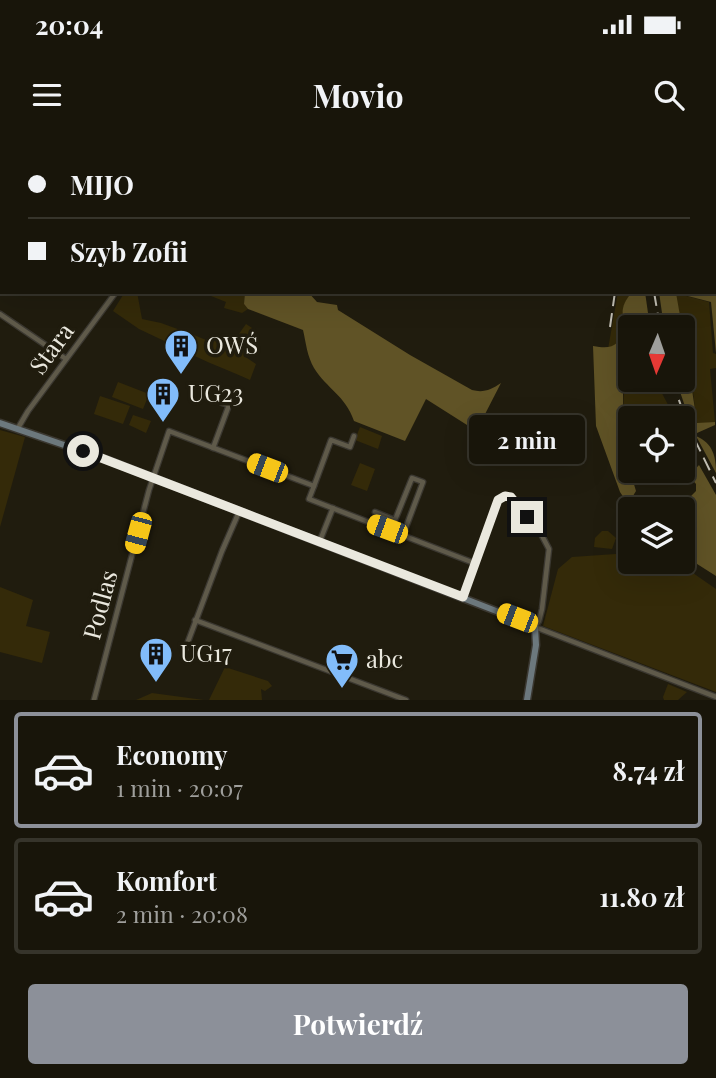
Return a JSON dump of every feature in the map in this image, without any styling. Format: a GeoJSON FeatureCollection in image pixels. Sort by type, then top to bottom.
{"type":"FeatureCollection","features":[{"type":"Feature","properties":{"kind":"street","name":"Stara"},"geometry":{"type":"LineString","coordinates":[[18,428],[115,294]]}},
{"type":"Feature","properties":{"kind":"street"},"geometry":{"type":"LineString","coordinates":[[0,314],[66,359]]}},
{"type":"Feature","properties":{"kind":"street"},"geometry":{"type":"LineString","coordinates":[[222,403],[229,405],[213,448],[314,486]]}},
{"type":"Feature","properties":{"kind":"street"},"geometry":{"type":"LineString","coordinates":[[0,423],[153,478],[716,697]]}},
{"type":"Feature","properties":{"kind":"street","name":"Podlas"},"geometry":{"type":"LineString","coordinates":[[94,700],[153,478],[169,432],[213,448]]}},
{"type":"Feature","properties":{"kind":"street"},"geometry":{"type":"LineString","coordinates":[[354,436],[350,447],[331,440],[309,499],[474,563]]}},
{"type":"Feature","properties":{"kind":"street"},"geometry":{"type":"LineString","coordinates":[[375,512],[395,520],[412,478],[423,482],[403,535]]}},
{"type":"Feature","properties":{"kind":"street"},"geometry":{"type":"LineString","coordinates":[[463,597],[498,500],[505,496],[511,497],[539,530],[550,549],[542,609],[535,627],[537,645],[527,700]]}},
{"type":"Feature","properties":{"kind":"street"},"geometry":{"type":"LineString","coordinates":[[319,542],[333,508]]}},
{"type":"Feature","properties":{"kind":"street"},"geometry":{"type":"LineString","coordinates":[[183,655],[239,512]]}},
{"type":"Feature","properties":{"kind":"street"},"geometry":{"type":"LineString","coordinates":[[195,620],[406,700]]}},
{"type":"Feature","properties":{"kind":"shaded area"},"geometry":{"type":"Polygon","coordinates":[[[137,294],[142,319],[183,331],[177,347],[139,329],[113,311],[123,295],[137,294]]]}},
{"type":"Feature","properties":{"kind":"shaded area"},"geometry":{"type":"Polygon","coordinates":[[[206,294],[245,294],[244,304],[248,309],[242,313],[224,308],[226,302],[206,294]]]}},
{"type":"Feature","properties":{"kind":"shaded area"},"geometry":{"type":"Polygon","coordinates":[[[245,294],[310,294],[317,302],[337,305],[338,310],[472,390],[487,390],[501,383],[483,418],[530,448],[531,456],[527,463],[426,399],[405,441],[354,421],[341,398],[314,368],[303,330],[248,309],[244,304],[245,294]]]}},
{"type":"Feature","properties":{"kind":"shaded area"},"geometry":{"type":"Polygon","coordinates":[[[618,294],[631,294],[623,310],[624,315],[618,315],[617,344],[608,349],[618,294]]]}},
{"type":"Feature","properties":{"kind":"shaded area"},"geometry":{"type":"Polygon","coordinates":[[[631,294],[645,294],[648,315],[623,315],[624,305],[631,294]]]}},
{"type":"Feature","properties":{"kind":"shaded area"},"geometry":{"type":"Polygon","coordinates":[[[659,294],[676,294],[680,315],[662,315],[659,294]]]}},
{"type":"Feature","properties":{"kind":"shaded area"},"geometry":{"type":"Polygon","coordinates":[[[675,294],[709,302],[713,353],[716,354],[716,368],[710,369],[715,422],[697,424],[695,315],[679,315],[675,294]]]}},
{"type":"Feature","properties":{"kind":"shaded area"},"geometry":{"type":"Polygon","coordinates":[[[680,294],[716,294],[716,353],[711,302],[680,294]]]}},
{"type":"Feature","properties":{"kind":"shaded area"},"geometry":{"type":"Polygon","coordinates":[[[246,324],[252,328],[246,340],[251,343],[244,356],[256,364],[250,380],[182,350],[189,333],[231,345],[246,324]]]}},
{"type":"Feature","properties":{"kind":"shaded area"},"geometry":{"type":"Polygon","coordinates":[[[618,342],[618,392],[623,392],[623,406],[618,406],[618,483],[634,483],[636,491],[632,497],[623,497],[620,492],[596,426],[593,346],[614,345],[618,342]]]}},
{"type":"Feature","properties":{"kind":"shaded area"},"geometry":{"type":"Polygon","coordinates":[[[118,382],[149,394],[143,409],[112,397],[118,382]]]}},
{"type":"Feature","properties":{"kind":"shaded area"},"geometry":{"type":"Polygon","coordinates":[[[624,392],[661,392],[669,406],[623,406],[624,392]]]}},
{"type":"Feature","properties":{"kind":"shaded area"},"geometry":{"type":"Polygon","coordinates":[[[680,392],[692,392],[694,406],[685,406],[680,392]]]}},
{"type":"Feature","properties":{"kind":"shaded area"},"geometry":{"type":"Polygon","coordinates":[[[100,396],[130,406],[123,424],[94,414],[100,396]]]}},
{"type":"Feature","properties":{"kind":"shaded area"},"geometry":{"type":"Polygon","coordinates":[[[695,410],[697,423],[715,422],[715,425],[697,433],[695,410]]]}},
{"type":"Feature","properties":{"kind":"shaded area"},"geometry":{"type":"Polygon","coordinates":[[[133,415],[151,421],[146,433],[129,425],[133,415]]]}},
{"type":"Feature","properties":{"kind":"shaded area"},"geometry":{"type":"Polygon","coordinates":[[[360,427],[382,436],[378,449],[355,440],[360,427]]]}},
{"type":"Feature","properties":{"kind":"shaded area"},"geometry":{"type":"Polygon","coordinates":[[[0,430],[25,437],[0,527],[0,430]]]}},
{"type":"Feature","properties":{"kind":"shaded area"},"geometry":{"type":"Polygon","coordinates":[[[696,436],[706,442],[712,451],[716,473],[696,436]]]}},
{"type":"Feature","properties":{"kind":"shaded area"},"geometry":{"type":"Polygon","coordinates":[[[360,463],[375,469],[367,491],[351,485],[360,463]]]}},
{"type":"Feature","properties":{"kind":"shaded area"},"geometry":{"type":"Polygon","coordinates":[[[699,465],[716,495],[716,576],[695,563],[695,497],[690,497],[696,491],[695,469],[699,465]]]}},
{"type":"Feature","properties":{"kind":"shaded area"},"geometry":{"type":"Polygon","coordinates":[[[602,531],[608,531],[616,538],[612,549],[594,547],[595,538],[602,531]]]}},
{"type":"Feature","properties":{"kind":"shaded area"},"geometry":{"type":"Polygon","coordinates":[[[618,554],[618,574],[694,574],[716,589],[716,692],[543,626],[558,569],[572,557],[618,554]]]}},
{"type":"Feature","properties":{"kind":"shaded area"},"geometry":{"type":"Polygon","coordinates":[[[0,587],[33,600],[26,626],[50,632],[42,663],[0,652],[0,587]]]}},
{"type":"Feature","properties":{"kind":"shaded area"},"geometry":{"type":"Polygon","coordinates":[[[225,667],[268,681],[272,686],[265,691],[261,689],[262,700],[209,700],[225,667]]]}},
{"type":"Feature","properties":{"kind":"shaded area"},"geometry":{"type":"Polygon","coordinates":[[[668,684],[687,692],[678,700],[664,700],[668,684]]]}},
{"type":"Feature","properties":{"kind":"shaded area"},"geometry":{"type":"Polygon","coordinates":[[[152,693],[204,700],[136,700],[152,693]]]}},
{"type":"Feature","properties":{"kind":"railway"},"geometry":{"type":"LineString","coordinates":[[610,327],[615,294]]}},
{"type":"Feature","properties":{"kind":"railway"},"geometry":{"type":"LineString","coordinates":[[654,294],[658,315]]}},
{"type":"Feature","properties":{"kind":"railway"},"geometry":{"type":"LineString","coordinates":[[676,392],[688,426],[716,483]]}},
{"type":"Feature","properties":{"kind":"place","name":"OWŚ"},"geometry":{"type":"Point","coordinates":[181,376]}},
{"type":"Feature","properties":{"kind":"place","name":"UG23"},"geometry":{"type":"Point","coordinates":[163,424]}},
{"type":"Feature","properties":{"kind":"place","name":"UG17"},"geometry":{"type":"Point","coordinates":[156,684]}},
{"type":"Feature","properties":{"kind":"place","name":"abc"},"geometry":{"type":"Point","coordinates":[342,690]}},
{"type":"Feature","properties":{"kind":"route"},"geometry":{"type":"LineString","coordinates":[[83,451],[463,597],[500,497],[511,497],[527,517]]}}]}
